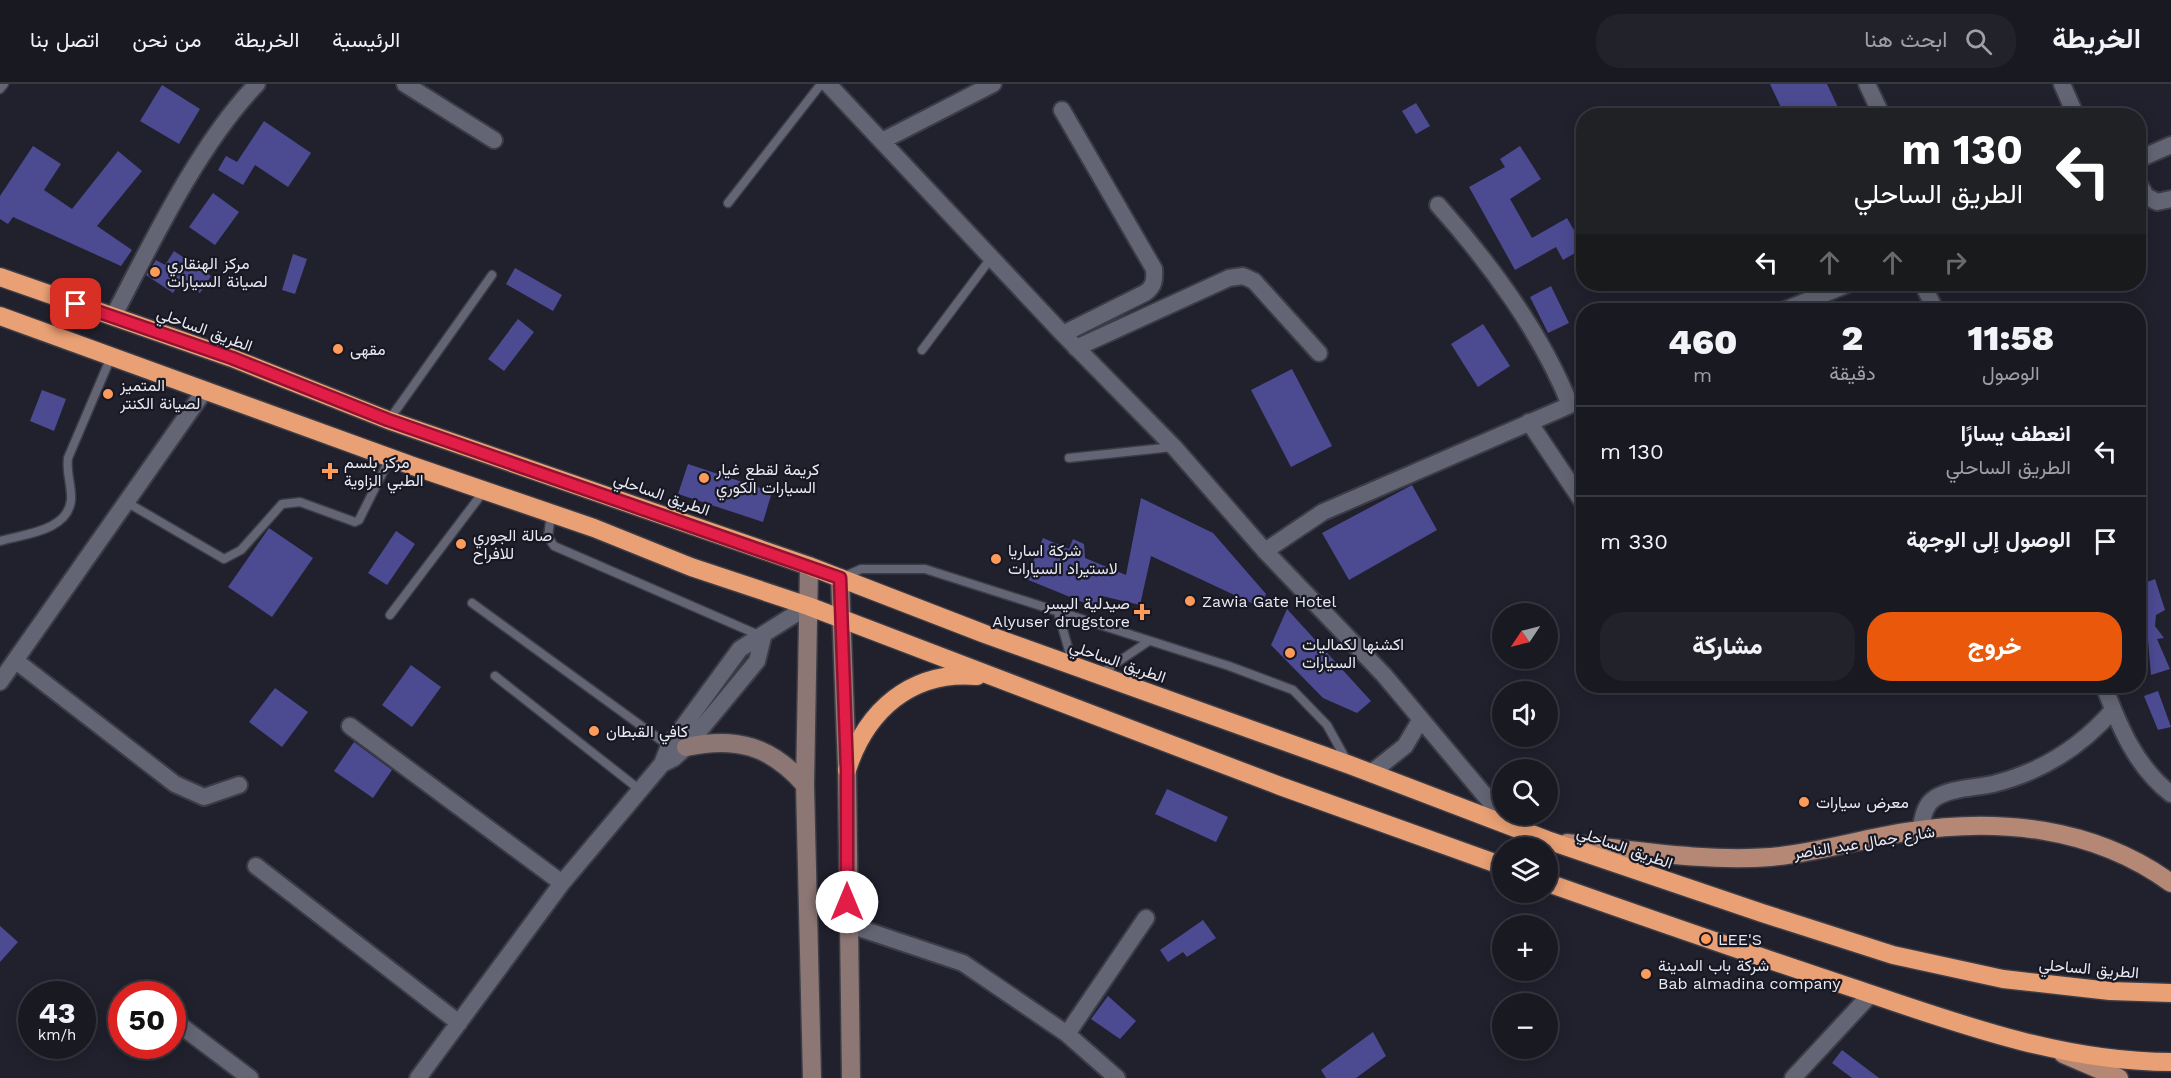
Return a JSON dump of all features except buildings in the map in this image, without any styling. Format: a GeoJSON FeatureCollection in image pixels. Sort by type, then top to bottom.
{"type":"FeatureCollection","features":[{"type":"Feature","properties":{"kind":"highway","name":"الطريق الساحلي"},"geometry":{"type":"LineString","coordinates":[[0,277],[232,358],[388,420],[809,566],[1073,666],[1492,817]]}},
{"type":"Feature","properties":{"kind":"highway"},"geometry":{"type":"LineString","coordinates":[[0,316],[551,514],[691,567],[808,606],[988,677],[1492,862]]}},
{"type":"Feature","properties":{"kind":"highway"},"geometry":{"type":"LineString","coordinates":[[847,770],[854,748],[866,728],[881,710],[899,695],[920,684],[942,677],[988,677]]}},
{"type":"Feature","properties":{"kind":"highway","name":"الطريق الساحلي"},"geometry":{"type":"LineString","coordinates":[[1513,825],[1540,837]]}},
{"type":"Feature","properties":{"kind":"highway","name":"الطريق الساحلي"},"geometry":{"type":"LineString","coordinates":[[1558,844],[1893,955],[2003,980],[2110,991],[2171,993]]}},
{"type":"Feature","properties":{"kind":"highway"},"geometry":{"type":"LineString","coordinates":[[1558,886],[1936,1017],[2048,1048],[2146,1062],[2171,1062]]}},
{"type":"Feature","properties":{"kind":"main road"},"geometry":{"type":"LineString","coordinates":[[809,566],[805,785],[812,1078]]}},
{"type":"Feature","properties":{"kind":"main road"},"geometry":{"type":"LineString","coordinates":[[840,578],[847,770],[847,924],[851,1078]]}},
{"type":"Feature","properties":{"kind":"main road"},"geometry":{"type":"LineString","coordinates":[[677,747],[724,742],[761,750],[778,759],[805,785]]}},
{"type":"Feature","properties":{"kind":"main road","name":"شارع جمال عبد الناصر"},"geometry":{"type":"LineString","coordinates":[[1558,841],[1651,852],[1745,858],[1775,857],[1920,830],[1996,826],[2053,831],[2114,850],[2148,867],[2171,883]]}},
{"type":"Feature","properties":{"kind":"main road"},"geometry":{"type":"LineString","coordinates":[[2048,1048],[2108,1076]]}},
{"type":"Feature","properties":{"kind":"street"},"geometry":{"type":"LineString","coordinates":[[113,317],[213,139],[242,99],[257,84]]}},
{"type":"Feature","properties":{"kind":"street"},"geometry":{"type":"LineString","coordinates":[[405,84],[494,140]]}},
{"type":"Feature","properties":{"kind":"street"},"geometry":{"type":"LineString","coordinates":[[828,84],[1076,348],[1174,447],[1265,551],[1384,675],[1492,804]]}},
{"type":"Feature","properties":{"kind":"street"},"geometry":{"type":"LineString","coordinates":[[882,141],[993,84]]}},
{"type":"Feature","properties":{"kind":"street"},"geometry":{"type":"LineString","coordinates":[[1867,84],[1878,108]]}},
{"type":"Feature","properties":{"kind":"street"},"geometry":{"type":"LineString","coordinates":[[2062,84],[2072,108]]}},
{"type":"Feature","properties":{"kind":"street"},"geometry":{"type":"LineString","coordinates":[[1062,110],[1154,269],[1155,278],[1150,290],[1063,334]]}},
{"type":"Feature","properties":{"kind":"street"},"geometry":{"type":"LineString","coordinates":[[2146,156],[2171,145]]}},
{"type":"Feature","properties":{"kind":"street"},"geometry":{"type":"LineString","coordinates":[[2146,196],[2157,202],[2171,199]]}},
{"type":"Feature","properties":{"kind":"street"},"geometry":{"type":"LineString","coordinates":[[1438,205],[1458,227],[1524,318],[1576,400]]}},
{"type":"Feature","properties":{"kind":"street"},"geometry":{"type":"LineString","coordinates":[[1076,348],[1229,278],[1243,276],[1254,281],[1319,353]]}},
{"type":"Feature","properties":{"kind":"street"},"geometry":{"type":"LineString","coordinates":[[1802,303],[1831,291]]}},
{"type":"Feature","properties":{"kind":"street"},"geometry":{"type":"LineString","coordinates":[[0,682],[128,503],[205,390]]}},
{"type":"Feature","properties":{"kind":"street"},"geometry":{"type":"LineString","coordinates":[[1265,551],[1323,512],[1576,402]]}},
{"type":"Feature","properties":{"kind":"street"},"geometry":{"type":"LineString","coordinates":[[1529,422],[1576,492]]}},
{"type":"Feature","properties":{"kind":"street"},"geometry":{"type":"LineString","coordinates":[[418,1078],[562,883],[662,764],[674,758],[677,747],[757,661],[763,637],[777,624],[808,606]]}},
{"type":"Feature","properties":{"kind":"street"},"geometry":{"type":"LineString","coordinates":[[16,661],[176,784],[204,797],[239,785]]}},
{"type":"Feature","properties":{"kind":"street"},"geometry":{"type":"LineString","coordinates":[[2107,693],[2128,744],[2151,774],[2171,794]]}},
{"type":"Feature","properties":{"kind":"street"},"geometry":{"type":"LineString","coordinates":[[1920,830],[1926,807],[1935,798],[1949,792],[2013,779],[2057,758],[2090,736],[2113,710]]}},
{"type":"Feature","properties":{"kind":"street"},"geometry":{"type":"LineString","coordinates":[[1371,773],[1405,746],[1421,719]]}},
{"type":"Feature","properties":{"kind":"street"},"geometry":{"type":"LineString","coordinates":[[350,726],[562,883]]}},
{"type":"Feature","properties":{"kind":"street"},"geometry":{"type":"LineString","coordinates":[[256,867],[459,1023]]}},
{"type":"Feature","properties":{"kind":"street"},"geometry":{"type":"LineString","coordinates":[[1066,1034],[1146,918]]}},
{"type":"Feature","properties":{"kind":"street"},"geometry":{"type":"LineString","coordinates":[[847,924],[963,963],[1066,1034],[1117,1078]]}},
{"type":"Feature","properties":{"kind":"street"},"geometry":{"type":"LineString","coordinates":[[1793,1078],[1871,994]]}},
{"type":"Feature","properties":{"kind":"street"},"geometry":{"type":"LineString","coordinates":[[186,1030],[250,1078]]}},
{"type":"Feature","properties":{"kind":"lane"},"geometry":{"type":"LineString","coordinates":[[0,89],[4,84]]}},
{"type":"Feature","properties":{"kind":"lane"},"geometry":{"type":"LineString","coordinates":[[728,203],[820,84]]}},
{"type":"Feature","properties":{"kind":"lane"},"geometry":{"type":"LineString","coordinates":[[922,350],[991,258]]}},
{"type":"Feature","properties":{"kind":"lane"},"geometry":{"type":"LineString","coordinates":[[388,420],[492,275]]}},
{"type":"Feature","properties":{"kind":"lane"},"geometry":{"type":"LineString","coordinates":[[0,541],[55,525],[68,513],[71,498],[66,472],[68,458],[111,357]]}},
{"type":"Feature","properties":{"kind":"lane"},"geometry":{"type":"LineString","coordinates":[[1069,458],[1174,447]]}},
{"type":"Feature","properties":{"kind":"lane"},"geometry":{"type":"LineString","coordinates":[[128,503],[224,559],[242,550],[282,504],[300,502],[355,522],[359,520],[390,458]]}},
{"type":"Feature","properties":{"kind":"lane"},"geometry":{"type":"LineString","coordinates":[[390,615],[484,491]]}},
{"type":"Feature","properties":{"kind":"lane"},"geometry":{"type":"LineString","coordinates":[[551,514],[548,537],[554,546],[763,637]]}},
{"type":"Feature","properties":{"kind":"lane"},"geometry":{"type":"LineString","coordinates":[[840,578],[861,569],[925,569],[1149,640],[1293,690],[1327,725],[1350,765]]}},
{"type":"Feature","properties":{"kind":"lane"},"geometry":{"type":"LineString","coordinates":[[472,603],[677,747]]}},
{"type":"Feature","properties":{"kind":"lane"},"geometry":{"type":"LineString","coordinates":[[1058,612],[1073,666]]}},
{"type":"Feature","properties":{"kind":"lane"},"geometry":{"type":"LineString","coordinates":[[1099,674],[1149,640]]}},
{"type":"Feature","properties":{"kind":"lane"},"geometry":{"type":"LineString","coordinates":[[495,676],[640,790]]}},
{"type":"Feature","properties":{"kind":"place","name":"مركز الهنقاري لصيانة السيارات"},"geometry":{"type":"Point","coordinates":[155,272]}},
{"type":"Feature","properties":{"kind":"place","name":"مقهى"},"geometry":{"type":"Point","coordinates":[338,349]}},
{"type":"Feature","properties":{"kind":"place","name":"المتميز لصيانة الكنتر"},"geometry":{"type":"Point","coordinates":[108,394]}},
{"type":"Feature","properties":{"kind":"place","name":"مركز بلسم الطبي الزاوية"},"geometry":{"type":"Point","coordinates":[330,471]}},
{"type":"Feature","properties":{"kind":"place","name":"كريمة لقطع غيار السيارات الكوري"},"geometry":{"type":"Point","coordinates":[704,478]}},
{"type":"Feature","properties":{"kind":"place","name":"صالة الجوري للافراح"},"geometry":{"type":"Point","coordinates":[461,544]}},
{"type":"Feature","properties":{"kind":"place","name":"شركة اساريا لاستيراد السيارات"},"geometry":{"type":"Point","coordinates":[996,559]}},
{"type":"Feature","properties":{"kind":"place","name":"Zawia Gate Hotel"},"geometry":{"type":"Point","coordinates":[1190,601]}},
{"type":"Feature","properties":{"kind":"place","name":"صيدلية اليسر Alyuser drugstore"},"geometry":{"type":"Point","coordinates":[1142,612]}},
{"type":"Feature","properties":{"kind":"place","name":"اكشنها لكماليات السيارات"},"geometry":{"type":"Point","coordinates":[1290,653]}},
{"type":"Feature","properties":{"kind":"place","name":"كافي القبطان"},"geometry":{"type":"Point","coordinates":[594,731]}},
{"type":"Feature","properties":{"kind":"place","name":"معرض سيارات"},"geometry":{"type":"Point","coordinates":[1804,802]}},
{"type":"Feature","properties":{"kind":"place","name":"LEE'S"},"geometry":{"type":"Point","coordinates":[1706,939]}},
{"type":"Feature","properties":{"kind":"place","name":"شركة باب المدينة Bab almadina company"},"geometry":{"type":"Point","coordinates":[1646,974]}},
{"type":"Feature","properties":{"kind":"route"},"geometry":{"type":"LineString","coordinates":[[76,304],[232,358],[388,420],[840,578],[847,770],[847,902]]}}]}
